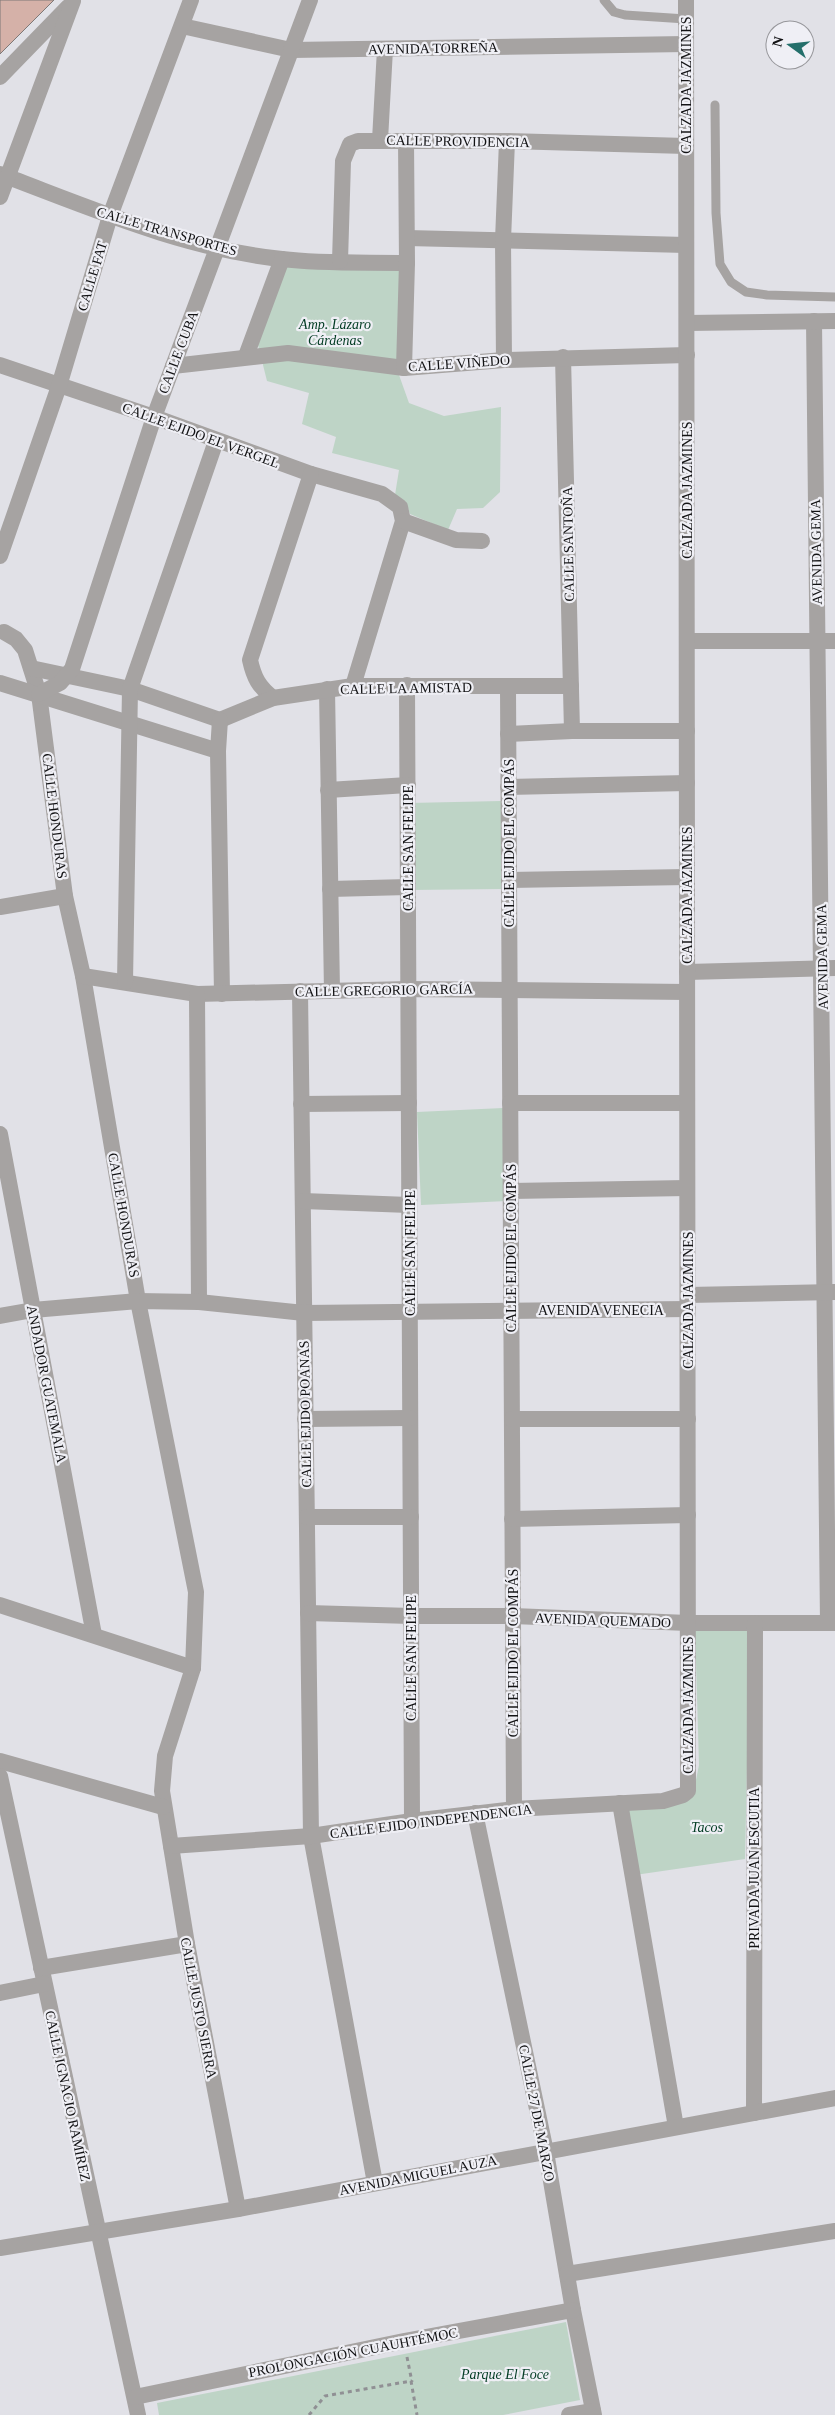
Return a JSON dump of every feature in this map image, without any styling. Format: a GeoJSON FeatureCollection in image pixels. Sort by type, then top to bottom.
{"type":"FeatureCollection","features":[{"type":"Feature","properties":{"kind":"street","name":"CALLE FAT"},"geometry":{"type":"LineString","coordinates":[[0,556],[59,386],[110,216],[191,0]]}},
{"type":"Feature","properties":{"kind":"street","name":"CALLE CUBA"},"geometry":{"type":"LineString","coordinates":[[39,694],[60,684],[72,669],[154,417],[310,0]]}},
{"type":"Feature","properties":{"kind":"street","name":"CALZADA JAZMINES"},"geometry":{"type":"LineString","coordinates":[[686,0],[688,1791]]}},
{"type":"Feature","properties":{"kind":"street"},"geometry":{"type":"LineString","coordinates":[[0,77],[74,1]]}},
{"type":"Feature","properties":{"kind":"street"},"geometry":{"type":"LineString","coordinates":[[0,197],[4,175],[74,1]]}},
{"type":"Feature","properties":{"kind":"street","name":"AVENIDA TORREÑA"},"geometry":{"type":"LineString","coordinates":[[182,26],[291,50],[686,44]]}},
{"type":"Feature","properties":{"kind":"street"},"geometry":{"type":"LineString","coordinates":[[380,140],[385,49]]}},
{"type":"Feature","properties":{"kind":"street","name":"CALLE PROVIDENCIA"},"geometry":{"type":"LineString","coordinates":[[340,261],[343,161],[345,152],[350,144],[358,141],[507,141],[686,146]]}},
{"type":"Feature","properties":{"kind":"street"},"geometry":{"type":"LineString","coordinates":[[404,368],[407,264],[406,141]]}},
{"type":"Feature","properties":{"kind":"street"},"geometry":{"type":"LineString","coordinates":[[504,360],[503,240],[507,141]]}},
{"type":"Feature","properties":{"kind":"street","name":"CALLE TRANSPORTES"},"geometry":{"type":"LineString","coordinates":[[4,175],[110,216],[217,248],[282,259],[407,264]]}},
{"type":"Feature","properties":{"kind":"street"},"geometry":{"type":"LineString","coordinates":[[407,238],[686,245]]}},
{"type":"Feature","properties":{"kind":"street"},"geometry":{"type":"LineString","coordinates":[[246,356],[282,259]]}},
{"type":"Feature","properties":{"kind":"street","name":"AVENIDA GEMA"},"geometry":{"type":"LineString","coordinates":[[814,321],[817,642],[829,968],[832,1623]]}},
{"type":"Feature","properties":{"kind":"street"},"geometry":{"type":"LineString","coordinates":[[686,323],[835,321]]}},
{"type":"Feature","properties":{"kind":"street","name":"CALLE VIÑEDO"},"geometry":{"type":"LineString","coordinates":[[173,366],[246,356],[288,353],[404,368],[564,357],[686,356]]}},
{"type":"Feature","properties":{"kind":"street","name":"CALLE SANTOÑA"},"geometry":{"type":"LineString","coordinates":[[564,357],[572,731]]}},
{"type":"Feature","properties":{"kind":"street","name":"CALLE EJIDO EL VERGEL"},"geometry":{"type":"LineString","coordinates":[[0,365],[154,417],[311,474],[382,494],[402,514],[456,540],[482,541]]}},
{"type":"Feature","properties":{"kind":"street"},"geometry":{"type":"LineString","coordinates":[[126,982],[130,689],[216,440]]}},
{"type":"Feature","properties":{"kind":"street"},"geometry":{"type":"LineString","coordinates":[[272,698],[260,688],[253,675],[250,660],[311,474]]}},
{"type":"Feature","properties":{"kind":"street"},"geometry":{"type":"LineString","coordinates":[[353,686],[402,514]]}},
{"type":"Feature","properties":{"kind":"street","name":"CALLE HONDURAS"},"geometry":{"type":"LineString","coordinates":[[4,632],[16,639],[25,650],[39,694],[65,896],[83,976],[138,1301],[196,1592],[193,1668],[165,1756],[162,1774],[163,1806]]}},
{"type":"Feature","properties":{"kind":"street"},"geometry":{"type":"LineString","coordinates":[[687,642],[835,641]]}},
{"type":"Feature","properties":{"kind":"street"},"geometry":{"type":"LineString","coordinates":[[31,668],[130,689],[220,720],[218,751],[222,994]]}},
{"type":"Feature","properties":{"kind":"street"},"geometry":{"type":"LineString","coordinates":[[0,683],[218,751]]}},
{"type":"Feature","properties":{"kind":"street","name":"CALLE LA AMISTAD"},"geometry":{"type":"LineString","coordinates":[[220,720],[272,698],[353,686],[508,688],[571,686]]}},
{"type":"Feature","properties":{"kind":"street","name":"CALLE SAN FELIPE"},"geometry":{"type":"LineString","coordinates":[[407,686],[412,1821]]}},
{"type":"Feature","properties":{"kind":"street","name":"CALLE EJIDO EL COMPÁS"},"geometry":{"type":"LineString","coordinates":[[508,688],[514,1809]]}},
{"type":"Feature","properties":{"kind":"street"},"geometry":{"type":"LineString","coordinates":[[327,689],[332,990]]}},
{"type":"Feature","properties":{"kind":"street"},"geometry":{"type":"LineString","coordinates":[[508,734],[572,731],[687,730]]}},
{"type":"Feature","properties":{"kind":"street"},"geometry":{"type":"LineString","coordinates":[[508,787],[687,783]]}},
{"type":"Feature","properties":{"kind":"street"},"geometry":{"type":"LineString","coordinates":[[328,790],[408,785]]}},
{"type":"Feature","properties":{"kind":"street"},"geometry":{"type":"LineString","coordinates":[[509,880],[687,877]]}},
{"type":"Feature","properties":{"kind":"street"},"geometry":{"type":"LineString","coordinates":[[330,889],[408,887]]}},
{"type":"Feature","properties":{"kind":"street"},"geometry":{"type":"LineString","coordinates":[[0,907],[65,896]]}},
{"type":"Feature","properties":{"kind":"street"},"geometry":{"type":"LineString","coordinates":[[687,972],[829,968]]}},
{"type":"Feature","properties":{"kind":"street","name":"CALLE GREGORIO GARCÍA"},"geometry":{"type":"LineString","coordinates":[[83,976],[196,994],[408,989],[687,992]]}},
{"type":"Feature","properties":{"kind":"street","name":"CALLE EJIDO POANAS"},"geometry":{"type":"LineString","coordinates":[[300,991],[311,1836],[375,2183]]}},
{"type":"Feature","properties":{"kind":"street"},"geometry":{"type":"LineString","coordinates":[[196,994],[199,1302]]}},
{"type":"Feature","properties":{"kind":"street"},"geometry":{"type":"LineString","coordinates":[[301,1104],[409,1103]]}},
{"type":"Feature","properties":{"kind":"street"},"geometry":{"type":"LineString","coordinates":[[510,1103],[687,1104]]}},
{"type":"Feature","properties":{"kind":"street","name":"ANDADOR GUATEMALA"},"geometry":{"type":"LineString","coordinates":[[0,1134],[94,1636]]}},
{"type":"Feature","properties":{"kind":"street"},"geometry":{"type":"LineString","coordinates":[[511,1191],[687,1188]]}},
{"type":"Feature","properties":{"kind":"street"},"geometry":{"type":"LineString","coordinates":[[303,1201],[409,1204]]}},
{"type":"Feature","properties":{"kind":"street","name":"AVENIDA VENECIA"},"geometry":{"type":"LineString","coordinates":[[0,1316],[34,1310],[138,1301],[199,1302],[304,1313],[410,1313],[688,1302],[830,1292]]}},
{"type":"Feature","properties":{"kind":"street"},"geometry":{"type":"LineString","coordinates":[[305,1419],[410,1418]]}},
{"type":"Feature","properties":{"kind":"street"},"geometry":{"type":"LineString","coordinates":[[512,1419],[688,1419]]}},
{"type":"Feature","properties":{"kind":"street"},"geometry":{"type":"LineString","coordinates":[[512,1520],[688,1515]]}},
{"type":"Feature","properties":{"kind":"street"},"geometry":{"type":"LineString","coordinates":[[307,1517],[411,1517]]}},
{"type":"Feature","properties":{"kind":"street"},"geometry":{"type":"LineString","coordinates":[[0,1605],[193,1668]]}},
{"type":"Feature","properties":{"kind":"street","name":"AVENIDA QUEMADO"},"geometry":{"type":"LineString","coordinates":[[308,1613],[513,1616],[688,1623],[832,1623]]}},
{"type":"Feature","properties":{"kind":"street","name":"PRIVADA JUAN ESCUTIA"},"geometry":{"type":"LineString","coordinates":[[754,2113],[755,1623]]}},
{"type":"Feature","properties":{"kind":"street"},"geometry":{"type":"LineString","coordinates":[[0,1761],[163,1806]]}},
{"type":"Feature","properties":{"kind":"street","name":"CALLE IGNACIO RAMÍREZ"},"geometry":{"type":"LineString","coordinates":[[0,1776],[138,2415]]}},
{"type":"Feature","properties":{"kind":"street","name":"CALLE EJIDO INDEPENDENCIA"},"geometry":{"type":"LineString","coordinates":[[171,1846],[311,1836],[412,1821],[514,1809],[663,1801],[683,1795],[688,1791]]}},
{"type":"Feature","properties":{"kind":"street"},"geometry":{"type":"LineString","coordinates":[[620,1803],[676,2127]]}},
{"type":"Feature","properties":{"kind":"street","name":"CALLE JUSTO SIERRA"},"geometry":{"type":"LineString","coordinates":[[163,1806],[187,1944],[238,2209]]}},
{"type":"Feature","properties":{"kind":"street","name":"CALLE 27 DE MARZO"},"geometry":{"type":"LineString","coordinates":[[474,1813],[546,2152],[573,2310],[594,2413]]}},
{"type":"Feature","properties":{"kind":"street"},"geometry":{"type":"LineString","coordinates":[[0,1993],[43,1976],[187,1944]]}},
{"type":"Feature","properties":{"kind":"street","name":"AVENIDA MIGUEL AUZA"},"geometry":{"type":"LineString","coordinates":[[0,2248],[238,2209],[835,2098]]}},
{"type":"Feature","properties":{"kind":"street"},"geometry":{"type":"LineString","coordinates":[[567,2274],[835,2231]]}},
{"type":"Feature","properties":{"kind":"street","name":"PROLONGACIÓN CUAUHTÉMOC"},"geometry":{"type":"LineString","coordinates":[[135,2398],[404,2341],[573,2310]]}},
{"type":"Feature","properties":{"kind":"street"},"geometry":{"type":"LineString","coordinates":[[569,2415],[594,2413]]}},
{"type":"Feature","properties":{"kind":"lane"},"geometry":{"type":"LineString","coordinates":[[604,0],[614,12],[625,15],[686,19]]}},
{"type":"Feature","properties":{"kind":"lane"},"geometry":{"type":"LineString","coordinates":[[715,105],[716,213],[720,264],[731,282],[746,292],[767,295],[835,297]]}},
{"type":"Feature","properties":{"kind":"path"},"geometry":{"type":"LineString","coordinates":[[404,2341],[417,2415]]}},
{"type":"Feature","properties":{"kind":"path"},"geometry":{"type":"LineString","coordinates":[[308,2415],[325,2396],[411,2381],[417,2415]]}},
{"type":"Feature","properties":{"kind":"green space","name":"Amp. Lázaro Cárdenas"},"geometry":{"type":"Polygon","coordinates":[[[287,265],[401,269],[399,375],[409,403],[444,416],[501,407],[500,492],[483,508],[457,509],[448,530],[410,514],[406,502],[395,495],[399,470],[332,453],[336,437],[302,424],[309,393],[267,381],[258,345],[287,265]]]}},
{"type":"Feature","properties":{"kind":"green space"},"geometry":{"type":"Polygon","coordinates":[[[501,801],[502,889],[410,890],[409,803],[501,801]]]}},
{"type":"Feature","properties":{"kind":"green space"},"geometry":{"type":"Polygon","coordinates":[[[503,1108],[507,1201],[421,1205],[417,1112],[503,1108]]]}},
{"type":"Feature","properties":{"kind":"green space","name":"Tacos"},"geometry":{"type":"Polygon","coordinates":[[[695,1628],[750,1629],[745,1859],[635,1875],[623,1805],[662,1805],[696,1780],[699,1765],[695,1628]]]}},
{"type":"Feature","properties":{"kind":"green space","name":"Parque El Foce"},"geometry":{"type":"Polygon","coordinates":[[[566,2322],[580,2400],[503,2415],[159,2415],[157,2403],[566,2322]]]}},
{"type":"Feature","properties":{"kind":"building"},"geometry":{"type":"Polygon","coordinates":[[[0,0],[54,0],[0,54],[0,0]]]}}]}
